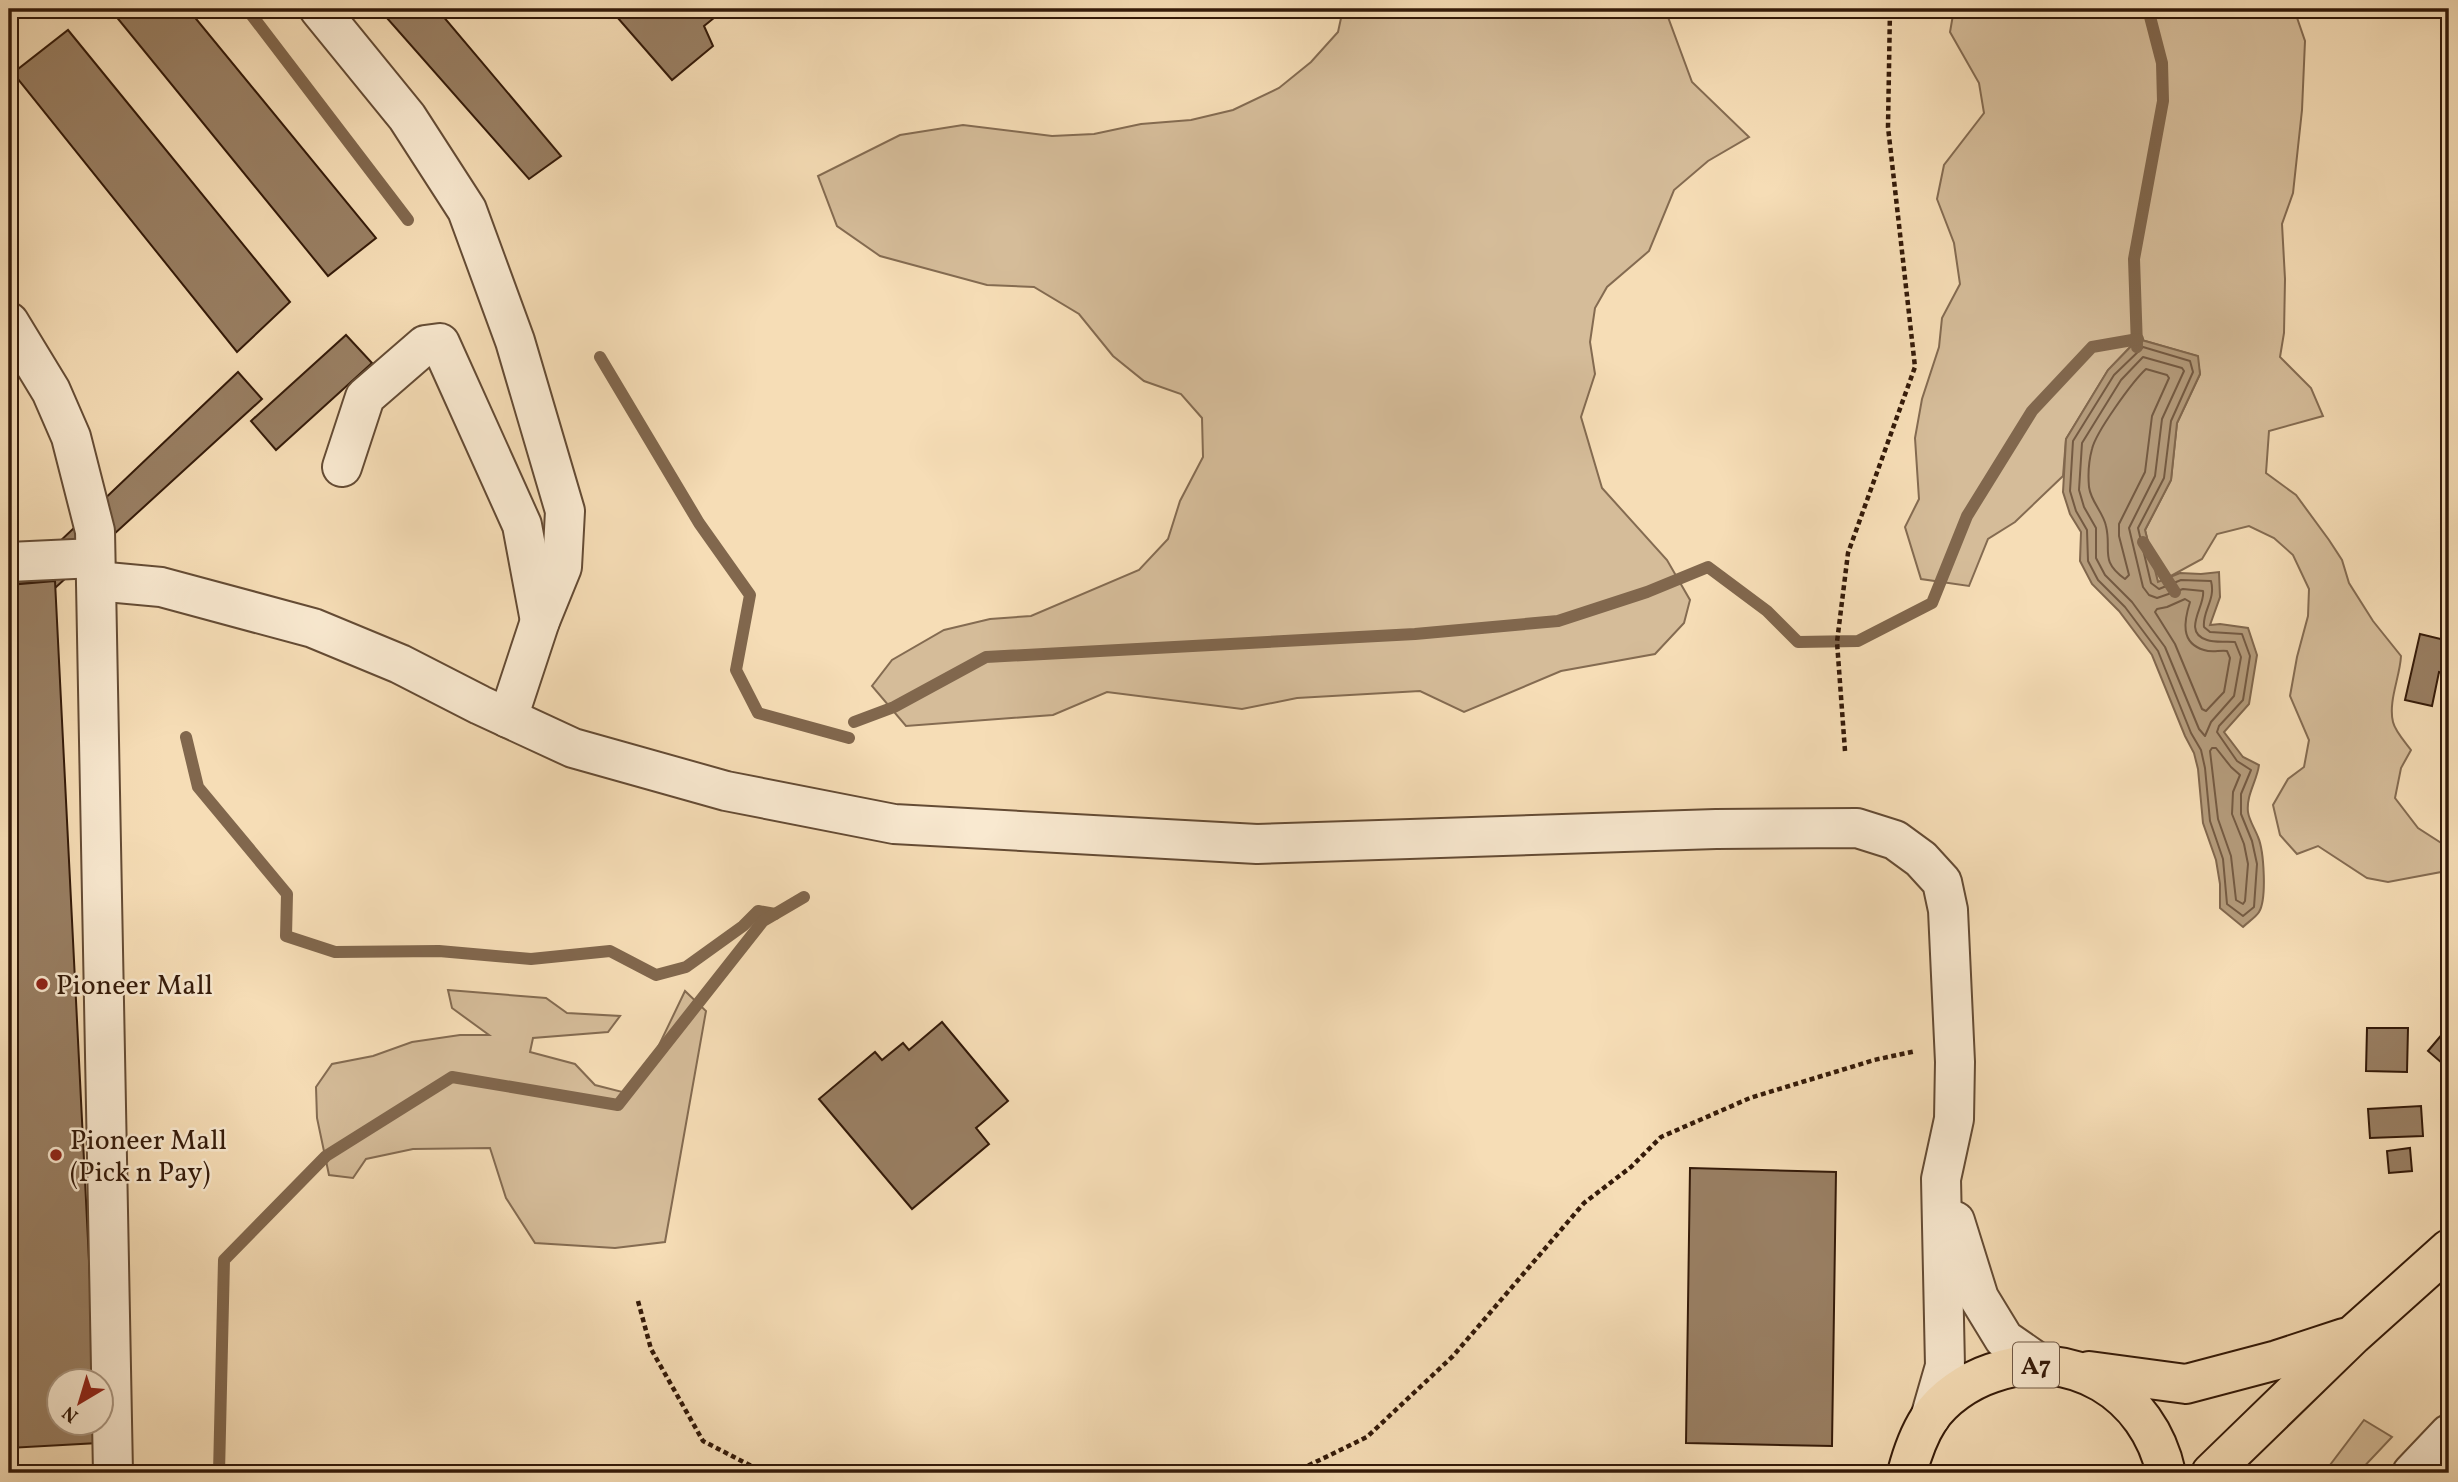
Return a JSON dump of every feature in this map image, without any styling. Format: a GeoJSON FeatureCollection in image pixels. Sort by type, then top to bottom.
{"type":"FeatureCollection","features":[{"type":"Feature","properties":{"kind":"main road","name":"A7"},"geometry":{"type":"LineString","coordinates":[[2211,1473],[2353,1335],[2449,1249]]}},
{"type":"Feature","properties":{"kind":"main road","name":"A7"},"geometry":{"type":"LineString","coordinates":[[1907,1473],[1915,1445],[1930,1418],[1952,1394],[1979,1377],[2009,1367],[2056,1367],[2186,1384],[2277,1360],[2353,1335]]}},
{"type":"Feature","properties":{"kind":"main road","name":"A7"},"geometry":{"type":"LineString","coordinates":[[2056,1367],[2102,1381],[2127,1401],[2148,1425],[2162,1454],[2166,1473]]}},
{"type":"Feature","properties":{"kind":"lane"},"geometry":{"type":"LineString","coordinates":[[319,9],[407,117],[467,210],[510,328],[565,511],[562,567],[540,621],[508,718]]}},
{"type":"Feature","properties":{"kind":"lane"},"geometry":{"type":"LineString","coordinates":[[9,322],[51,391],[71,438],[95,531],[113,1473]]}},
{"type":"Feature","properties":{"kind":"lane"},"geometry":{"type":"LineString","coordinates":[[342,467],[365,397],[425,345],[440,343],[522,526],[540,621]]}},
{"type":"Feature","properties":{"kind":"lane"},"geometry":{"type":"LineString","coordinates":[[9,562],[95,569],[313,628],[400,664],[573,748],[726,791],[894,824],[1257,844],[1716,828],[1857,828],[1895,840],[1922,859],[1942,882],[1948,910],[1954,1042],[1954,1119],[1941,1179],[1945,1366],[1930,1418]]}},
{"type":"Feature","properties":{"kind":"lane"},"geometry":{"type":"LineString","coordinates":[[1941,1179],[1979,1298],[2004,1339],[2056,1367]]}},
{"type":"Feature","properties":{"kind":"lane"},"geometry":{"type":"LineString","coordinates":[[2412,1473],[2449,1434]]}},
{"type":"Feature","properties":{"kind":"path"},"geometry":{"type":"LineString","coordinates":[[1845,751],[1837,642],[1848,553],[1915,367],[1888,127],[1890,9]]}},
{"type":"Feature","properties":{"kind":"path"},"geometry":{"type":"LineString","coordinates":[[1293,1473],[1367,1437],[1453,1356],[1584,1203],[1631,1167],[1661,1137],[1750,1098],[1874,1060],[1954,1042]]}},
{"type":"Feature","properties":{"kind":"path"},"geometry":{"type":"LineString","coordinates":[[638,1301],[652,1349],[703,1441],[765,1473]]}},
{"type":"Feature","properties":{"kind":"shaded area"},"geometry":{"type":"Polygon","coordinates":[[[1343,9],[1728,9],[1668,17],[1692,82],[1749,137],[1708,161],[1674,190],[1649,251],[1607,287],[1595,308],[1590,342],[1595,374],[1581,417],[1602,488],[1667,560],[1690,600],[1684,623],[1655,654],[1561,671],[1464,712],[1420,691],[1297,698],[1242,709],[1107,692],[1053,715],[906,726],[872,686],[892,660],[944,630],[990,619],[1031,616],[1139,570],[1168,539],[1180,501],[1203,457],[1202,418],[1181,394],[1144,381],[1113,356],[1079,314],[1034,287],[987,285],[880,256],[837,226],[818,176],[900,135],[963,125],[1052,136],[1094,134],[1141,124],[1191,120],[1233,110],[1279,88],[1311,62],[1338,32],[1343,9]]]}},
{"type":"Feature","properties":{"kind":"shaded area"},"geometry":{"type":"Polygon","coordinates":[[[1954,9],[2294,9],[2305,41],[2302,110],[2293,193],[2282,224],[2285,279],[2284,333],[2280,357],[2311,388],[2323,416],[2269,431],[2266,473],[2296,495],[2342,560],[2349,583],[2373,621],[2401,656],[2392,714],[2396,729],[2411,750],[2401,768],[2395,798],[2418,828],[2449,848],[2449,863],[2441,872],[2388,882],[2367,878],[2318,846],[2297,854],[2280,835],[2273,805],[2288,779],[2304,767],[2309,740],[2290,696],[2308,616],[2309,589],[2293,555],[2274,538],[2249,526],[2217,534],[2202,559],[2158,583],[2145,530],[2171,480],[2177,423],[2200,374],[2197,356],[2138,339],[2108,370],[2066,439],[2063,476],[2015,522],[1988,539],[1969,586],[1921,579],[1905,527],[1919,499],[1915,438],[1922,399],[1939,347],[1942,318],[1960,284],[1954,243],[1937,199],[1944,165],[1984,113],[1979,83],[1950,32],[1954,9]]]}},
{"type":"Feature","properties":{"kind":"shaded area"},"geometry":{"type":"Polygon","coordinates":[[[448,990],[546,998],[567,1013],[620,1016],[608,1032],[533,1038],[530,1052],[575,1064],[595,1085],[626,1093],[649,1066],[685,991],[706,1011],[665,1242],[615,1248],[535,1243],[506,1198],[490,1148],[413,1149],[366,1159],[353,1178],[329,1175],[317,1118],[316,1087],[332,1064],[373,1056],[412,1042],[460,1035],[489,1035],[452,1008],[448,990]]]}},
{"type":"Feature","properties":{"kind":"shaded area"},"geometry":{"type":"Polygon","coordinates":[[[2364,1420],[2392,1437],[2358,1473],[2324,1473],[2364,1420]]]}},
{"type":"Feature","properties":{"kind":"water"},"geometry":{"type":"Polygon","coordinates":[[[2138,339],[2198,356],[2200,374],[2177,423],[2171,480],[2145,530],[2158,582],[2180,573],[2219,572],[2220,597],[2210,625],[2248,628],[2257,655],[2249,704],[2224,732],[2243,757],[2259,765],[2248,812],[2262,853],[2263,897],[2259,912],[2243,927],[2220,908],[2216,860],[2203,823],[2194,753],[2152,655],[2119,611],[2092,584],[2080,561],[2081,532],[2070,514],[2063,492],[2066,439],[2108,370],[2138,339]]]}},
{"type":"Feature","properties":{"kind":"building"},"geometry":{"type":"Polygon","coordinates":[[[110,9],[188,9],[376,238],[328,276],[110,9]]]}},
{"type":"Feature","properties":{"kind":"building"},"geometry":{"type":"Polygon","coordinates":[[[379,9],[437,9],[561,156],[529,179],[379,9]]]}},
{"type":"Feature","properties":{"kind":"building"},"geometry":{"type":"Polygon","coordinates":[[[610,9],[725,9],[704,26],[713,46],[672,80],[610,9]]]}},
{"type":"Feature","properties":{"kind":"building"},"geometry":{"type":"Polygon","coordinates":[[[68,30],[290,302],[237,352],[13,73],[68,30]]]}},
{"type":"Feature","properties":{"kind":"building"},"geometry":{"type":"Polygon","coordinates":[[[346,335],[372,363],[276,450],[251,421],[346,335]]]}},
{"type":"Feature","properties":{"kind":"building"},"geometry":{"type":"Polygon","coordinates":[[[238,372],[262,399],[55,588],[55,581],[15,584],[238,372]]]}},
{"type":"Feature","properties":{"kind":"building","name":"Pioneer Mall"},"geometry":{"type":"Polygon","coordinates":[[[55,581],[94,1366],[46,1366],[46,1436],[98,1436],[98,1443],[9,1448],[9,585],[55,581]]]}},
{"type":"Feature","properties":{"kind":"building"},"geometry":{"type":"Polygon","coordinates":[[[2420,634],[2449,641],[2449,675],[2439,672],[2432,706],[2405,700],[2420,634]]]}},
{"type":"Feature","properties":{"kind":"building"},"geometry":{"type":"Polygon","coordinates":[[[942,1022],[1008,1101],[976,1128],[989,1144],[912,1209],[819,1099],[875,1052],[882,1060],[903,1043],[909,1050],[942,1022]]]}},
{"type":"Feature","properties":{"kind":"building"},"geometry":{"type":"Polygon","coordinates":[[[2449,1026],[2449,1069],[2428,1051],[2449,1026]]]}},
{"type":"Feature","properties":{"kind":"building"},"geometry":{"type":"Polygon","coordinates":[[[2367,1028],[2408,1028],[2407,1072],[2366,1071],[2367,1028]]]}},
{"type":"Feature","properties":{"kind":"building"},"geometry":{"type":"Polygon","coordinates":[[[2421,1106],[2423,1136],[2370,1138],[2368,1109],[2421,1106]]]}},
{"type":"Feature","properties":{"kind":"building"},"geometry":{"type":"Polygon","coordinates":[[[2410,1148],[2412,1171],[2389,1173],[2387,1151],[2410,1148]]]}},
{"type":"Feature","properties":{"kind":"building"},"geometry":{"type":"Polygon","coordinates":[[[1690,1168],[1836,1172],[1832,1446],[1686,1443],[1690,1168]]]}},
{"type":"Feature","properties":{"kind":"waterway"},"geometry":{"type":"LineString","coordinates":[[247,9],[408,220]]}},
{"type":"Feature","properties":{"kind":"waterway"},"geometry":{"type":"LineString","coordinates":[[2137,347],[2134,259],[2163,101],[2162,63],[2148,9]]}},
{"type":"Feature","properties":{"kind":"waterway"},"geometry":{"type":"LineString","coordinates":[[854,722],[894,707],[986,657],[1415,634],[1558,621],[1647,592],[1708,567],[1767,611],[1798,642],[1858,641],[1932,603],[1967,516],[2032,411],[2092,347],[2138,339]]}},
{"type":"Feature","properties":{"kind":"waterway"},"geometry":{"type":"LineString","coordinates":[[600,357],[699,523],[750,595],[736,670],[758,713],[849,738]]}},
{"type":"Feature","properties":{"kind":"waterway"},"geometry":{"type":"LineString","coordinates":[[2143,542],[2175,592]]}},
{"type":"Feature","properties":{"kind":"waterway"},"geometry":{"type":"LineString","coordinates":[[186,737],[198,787],[287,894],[286,936],[335,952],[439,951],[531,959],[610,951],[656,975],[686,967],[743,926],[758,911],[775,914]]}},
{"type":"Feature","properties":{"kind":"waterway"},"geometry":{"type":"LineString","coordinates":[[219,1473],[224,1260],[326,1156],[452,1077],[618,1105],[763,921],[804,897]]}},
{"type":"Feature","properties":{"kind":"place","name":"Pioneer Mall"},"geometry":{"type":"Point","coordinates":[42,984]}},
{"type":"Feature","properties":{"kind":"place","name":"Pioneer Mall (Pick n Pay)"},"geometry":{"type":"Point","coordinates":[56,1155]}}]}
